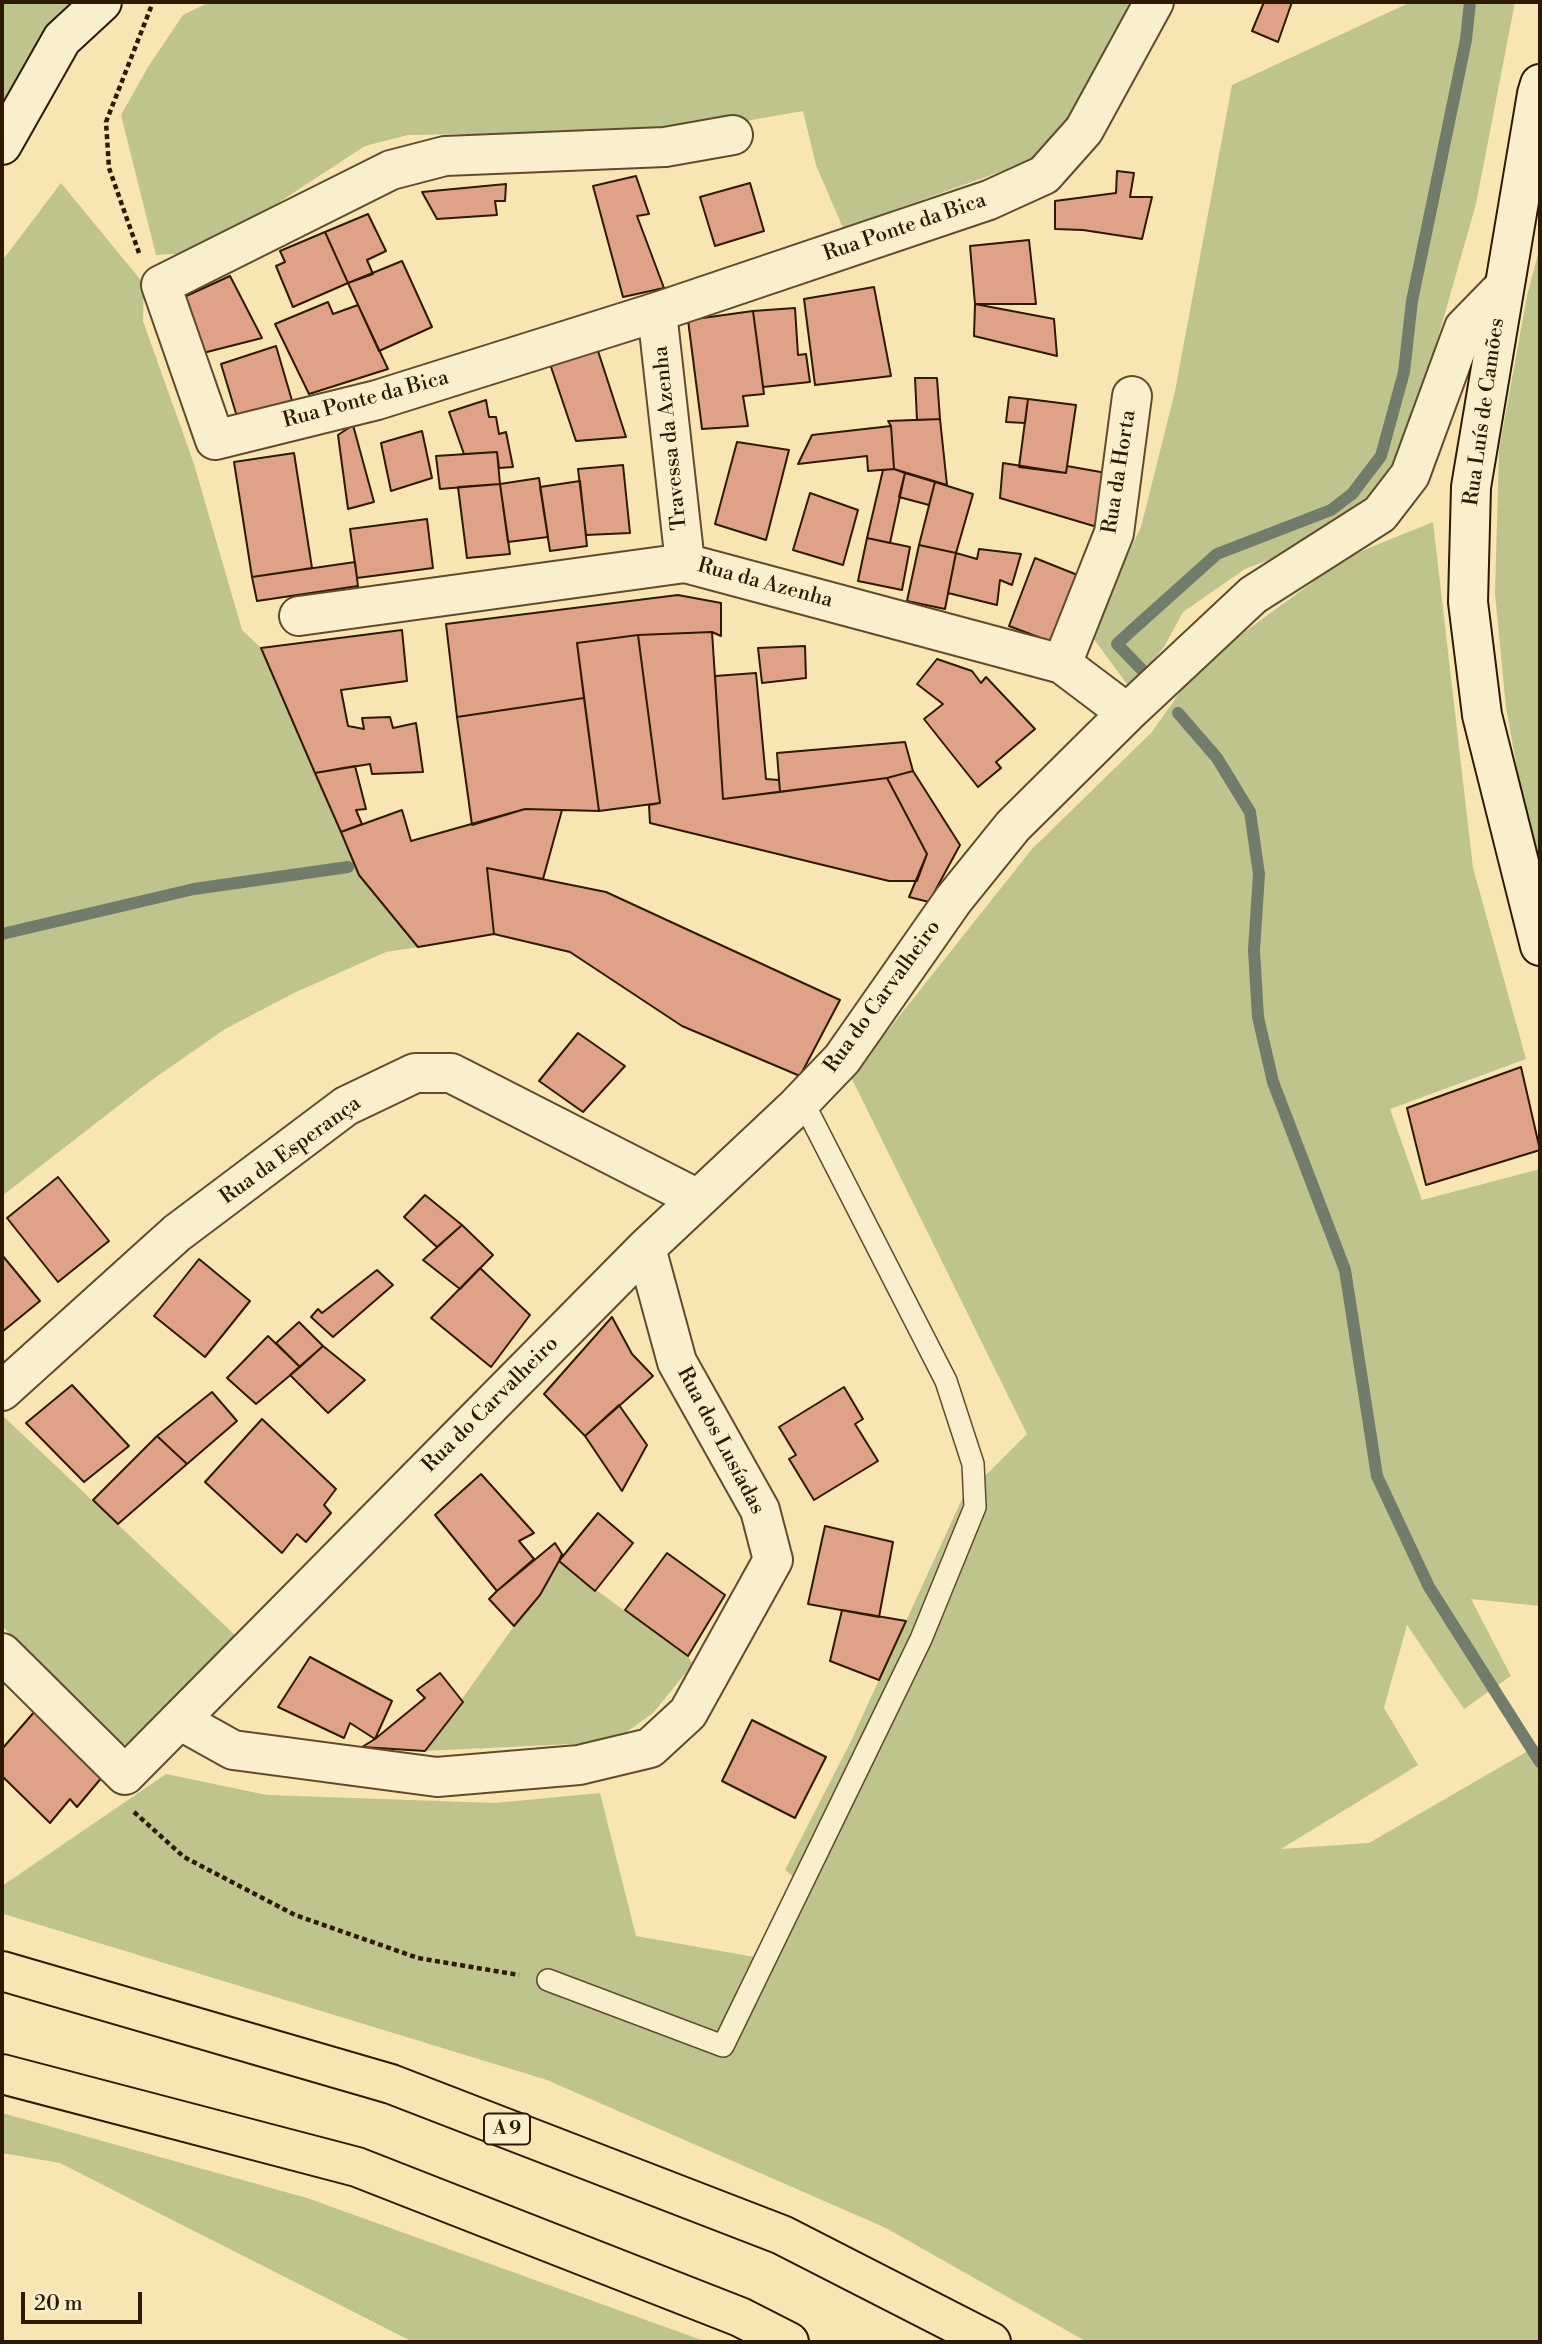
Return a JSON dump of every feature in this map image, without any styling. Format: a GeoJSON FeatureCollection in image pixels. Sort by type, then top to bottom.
{"type":"FeatureCollection","features":[{"type":"Feature","properties":{"kind":"highway","name":"A 9"},"geometry":{"type":"LineString","coordinates":[[2,1971],[391,2084],[782,2235],[991,2342]]}},
{"type":"Feature","properties":{"kind":"highway"},"geometry":{"type":"LineString","coordinates":[[2,2074],[357,2167],[740,2317],[789,2342]]}},
{"type":"Feature","properties":{"kind":"street"},"geometry":{"type":"LineString","coordinates":[[2,145],[62,39],[102,2]]}},
{"type":"Feature","properties":{"kind":"street","name":"Rua Ponte da Bica"},"geometry":{"type":"LineString","coordinates":[[161,285],[215,440],[377,400],[657,312],[989,200],[1044,175],[1084,131],[1154,2]]}},
{"type":"Feature","properties":{"kind":"street","name":"Rua Luís de Camões"},"geometry":{"type":"LineString","coordinates":[[1540,84],[1471,487],[1468,602],[1482,715],[1540,946]]}},
{"type":"Feature","properties":{"kind":"street"},"geometry":{"type":"LineString","coordinates":[[161,285],[391,170],[446,156],[665,147],[733,135]]}},
{"type":"Feature","properties":{"kind":"street","name":"Rua do Carvalheiro"},"geometry":{"type":"LineString","coordinates":[[125,1775],[646,1248],[842,1059],[954,899],[1013,826],[1127,713],[1253,596],[1380,514],[1410,475],[1464,328],[1504,287]]}},
{"type":"Feature","properties":{"kind":"street","name":"Travessa da Azenha"},"geometry":{"type":"LineString","coordinates":[[657,312],[685,563]]}},
{"type":"Feature","properties":{"kind":"street","name":"Rua da Horta"},"geometry":{"type":"LineString","coordinates":[[1062,664],[1114,533],[1132,396]]}},
{"type":"Feature","properties":{"kind":"street","name":"Rua da Azenha"},"geometry":{"type":"LineString","coordinates":[[299,616],[685,563],[1062,664],[1127,713]]}},
{"type":"Feature","properties":{"kind":"street","name":"Rua da Esperança"},"geometry":{"type":"LineString","coordinates":[[2,1391],[177,1233],[345,1106],[415,1073],[451,1073],[698,1199]]}},
{"type":"Feature","properties":{"kind":"street","name":"Rua dos Lusíadas"},"geometry":{"type":"LineString","coordinates":[[181,1721],[233,1750],[437,1777],[579,1765],[650,1748],[688,1713],[773,1560],[760,1510],[677,1362],[646,1248]]}},
{"type":"Feature","properties":{"kind":"street"},"geometry":{"type":"LineString","coordinates":[[2,1653],[125,1775]]}},
{"type":"Feature","properties":{"kind":"lane"},"geometry":{"type":"LineString","coordinates":[[548,1980],[723,2046],[921,1639],[975,1507],[973,1464],[946,1381],[802,1100]]}},
{"type":"Feature","properties":{"kind":"path"},"geometry":{"type":"LineString","coordinates":[[153,2],[106,122],[109,168],[141,260],[161,285]]}},
{"type":"Feature","properties":{"kind":"path"},"geometry":{"type":"LineString","coordinates":[[125,1775],[129,1807],[184,1857],[295,1915],[418,1958],[548,1980]]}},
{"type":"Feature","properties":{"kind":"green space"},"geometry":{"type":"Polygon","coordinates":[[[2,2],[75,2],[2,109],[2,2]]]}},
{"type":"Feature","properties":{"kind":"green space"},"geometry":{"type":"Polygon","coordinates":[[[210,2],[1137,2],[1071,119],[1036,159],[843,228],[816,165],[803,111],[689,131],[408,135],[365,146],[264,212],[211,252],[156,255],[121,115],[148,67],[183,15],[210,2]]]}},
{"type":"Feature","properties":{"kind":"green space"},"geometry":{"type":"Polygon","coordinates":[[[1411,2],[1515,2],[1476,204],[1422,394],[1402,448],[1378,485],[1344,520],[1305,546],[1245,569],[1183,612],[1164,647],[1136,682],[1127,684],[1090,634],[1141,527],[1175,391],[1232,85],[1411,2]]]}},
{"type":"Feature","properties":{"kind":"green space"},"geometry":{"type":"Polygon","coordinates":[[[61,183],[144,284],[143,321],[194,464],[242,630],[261,648],[359,875],[418,947],[386,952],[296,992],[225,1029],[149,1082],[2,1196],[2,261],[61,183]]]}},
{"type":"Feature","properties":{"kind":"green space"},"geometry":{"type":"Polygon","coordinates":[[[1540,246],[1540,880],[1506,708],[1495,593],[1499,450],[1527,296],[1540,246]]]}},
{"type":"Feature","properties":{"kind":"green space"},"geometry":{"type":"Polygon","coordinates":[[[1433,522],[1473,868],[1526,1059],[1390,1109],[1422,1200],[1540,1169],[1540,1606],[1471,1599],[1511,1676],[1464,1709],[1407,1625],[1384,1708],[1418,1765],[1281,1849],[1369,1843],[1540,1744],[1540,2342],[1087,2342],[886,2228],[547,2080],[4,1914],[2,1886],[166,1774],[267,1795],[495,1803],[600,1793],[636,1936],[777,1961],[810,1890],[785,1870],[851,1741],[962,1499],[1027,1434],[851,1077],[1032,849],[1152,732],[1198,666],[1347,557],[1433,522]]]}},
{"type":"Feature","properties":{"kind":"green space"},"geometry":{"type":"Polygon","coordinates":[[[2,1415],[237,1637],[136,1741],[120,1746],[2,1626],[2,1415]]]}},
{"type":"Feature","properties":{"kind":"green space"},"geometry":{"type":"Polygon","coordinates":[[[559,1561],[688,1656],[693,1664],[653,1713],[613,1742],[425,1751],[514,1626],[540,1595],[559,1561]]]}},
{"type":"Feature","properties":{"kind":"green space"},"geometry":{"type":"Polygon","coordinates":[[[2,2113],[307,2198],[707,2342],[413,2342],[60,2163],[2,2153],[2,2113]]]}},
{"type":"Feature","properties":{"kind":"building"},"geometry":{"type":"Polygon","coordinates":[[[1264,2],[1292,2],[1278,42],[1252,31],[1264,2]]]}},
{"type":"Feature","properties":{"kind":"building"},"geometry":{"type":"Polygon","coordinates":[[[1117,171],[1134,173],[1130,197],[1152,197],[1142,239],[1083,230],[1055,229],[1055,201],[1116,193],[1117,171]]]}},
{"type":"Feature","properties":{"kind":"building"},"geometry":{"type":"Polygon","coordinates":[[[636,176],[649,214],[637,216],[664,288],[623,297],[593,186],[636,176]]]}},
{"type":"Feature","properties":{"kind":"building"},"geometry":{"type":"Polygon","coordinates":[[[750,183],[764,231],[715,246],[700,197],[750,183]]]}},
{"type":"Feature","properties":{"kind":"building"},"geometry":{"type":"Polygon","coordinates":[[[506,184],[505,201],[495,201],[497,215],[437,219],[422,192],[506,184]]]}},
{"type":"Feature","properties":{"kind":"building"},"geometry":{"type":"Polygon","coordinates":[[[368,214],[386,251],[367,260],[373,274],[348,283],[325,232],[368,214]]]}},
{"type":"Feature","properties":{"kind":"building"},"geometry":{"type":"Polygon","coordinates":[[[325,232],[348,283],[293,307],[276,266],[285,262],[280,251],[325,232]]]}},
{"type":"Feature","properties":{"kind":"building"},"geometry":{"type":"Polygon","coordinates":[[[1029,240],[1036,304],[975,304],[970,246],[1029,240]]]}},
{"type":"Feature","properties":{"kind":"building"},"geometry":{"type":"Polygon","coordinates":[[[402,261],[432,327],[379,351],[348,283],[402,261]]]}},
{"type":"Feature","properties":{"kind":"building"},"geometry":{"type":"Polygon","coordinates":[[[230,276],[262,338],[203,353],[184,297],[230,276]]]}},
{"type":"Feature","properties":{"kind":"building"},"geometry":{"type":"Polygon","coordinates":[[[874,287],[891,376],[815,385],[804,299],[874,287]]]}},
{"type":"Feature","properties":{"kind":"building"},"geometry":{"type":"Polygon","coordinates":[[[328,302],[333,314],[358,305],[388,369],[309,394],[275,324],[328,302]]]}},
{"type":"Feature","properties":{"kind":"building"},"geometry":{"type":"Polygon","coordinates":[[[975,304],[1054,319],[1057,356],[974,336],[975,304]]]}},
{"type":"Feature","properties":{"kind":"building"},"geometry":{"type":"Polygon","coordinates":[[[795,308],[798,355],[806,354],[810,382],[763,387],[753,311],[795,308]]]}},
{"type":"Feature","properties":{"kind":"building"},"geometry":{"type":"Polygon","coordinates":[[[753,311],[764,394],[743,396],[748,426],[702,429],[688,320],[753,311]]]}},
{"type":"Feature","properties":{"kind":"building"},"geometry":{"type":"Polygon","coordinates":[[[276,346],[293,404],[238,420],[221,364],[276,346]]]}},
{"type":"Feature","properties":{"kind":"building"},"geometry":{"type":"Polygon","coordinates":[[[598,351],[626,437],[576,441],[550,364],[598,351]]]}},
{"type":"Feature","properties":{"kind":"building"},"geometry":{"type":"Polygon","coordinates":[[[915,378],[937,378],[940,419],[917,420],[915,378]]]}},
{"type":"Feature","properties":{"kind":"building"},"geometry":{"type":"Polygon","coordinates":[[[1009,397],[1028,399],[1025,423],[1006,422],[1009,397]]]}},
{"type":"Feature","properties":{"kind":"building"},"geometry":{"type":"Polygon","coordinates":[[[1028,399],[1076,405],[1066,473],[1019,467],[1028,399]]]}},
{"type":"Feature","properties":{"kind":"building"},"geometry":{"type":"Polygon","coordinates":[[[486,400],[489,417],[496,417],[499,434],[506,432],[513,467],[499,468],[497,452],[464,454],[449,412],[486,400]]]}},
{"type":"Feature","properties":{"kind":"building"},"geometry":{"type":"Polygon","coordinates":[[[940,419],[947,485],[894,469],[891,426],[888,421],[940,419]]]}},
{"type":"Feature","properties":{"kind":"building"},"geometry":{"type":"Polygon","coordinates":[[[353,425],[374,502],[348,509],[338,435],[353,425]]]}},
{"type":"Feature","properties":{"kind":"building"},"geometry":{"type":"Polygon","coordinates":[[[891,426],[894,469],[868,471],[867,456],[798,464],[812,435],[891,426]]]}},
{"type":"Feature","properties":{"kind":"building"},"geometry":{"type":"Polygon","coordinates":[[[422,431],[432,478],[391,491],[381,443],[422,431]]]}},
{"type":"Feature","properties":{"kind":"building"},"geometry":{"type":"Polygon","coordinates":[[[737,442],[789,450],[766,540],[715,524],[737,442]]]}},
{"type":"Feature","properties":{"kind":"building"},"geometry":{"type":"Polygon","coordinates":[[[497,452],[500,484],[440,489],[436,456],[497,452]]]}},
{"type":"Feature","properties":{"kind":"building"},"geometry":{"type":"Polygon","coordinates":[[[294,453],[312,568],[252,577],[234,462],[294,453]]]}},
{"type":"Feature","properties":{"kind":"building"},"geometry":{"type":"Polygon","coordinates":[[[1003,463],[1066,473],[1067,466],[1106,473],[1097,527],[1000,498],[1003,463]]]}},
{"type":"Feature","properties":{"kind":"building"},"geometry":{"type":"Polygon","coordinates":[[[623,465],[630,533],[586,535],[578,469],[623,465]]]}},
{"type":"Feature","properties":{"kind":"building"},"geometry":{"type":"Polygon","coordinates":[[[894,469],[905,473],[890,543],[867,538],[883,470],[894,469]]]}},
{"type":"Feature","properties":{"kind":"building"},"geometry":{"type":"Polygon","coordinates":[[[905,473],[935,482],[929,505],[899,497],[905,473]]]}},
{"type":"Feature","properties":{"kind":"building"},"geometry":{"type":"Polygon","coordinates":[[[539,478],[548,537],[508,542],[500,484],[539,478]]]}},
{"type":"Feature","properties":{"kind":"building"},"geometry":{"type":"Polygon","coordinates":[[[580,481],[587,546],[550,551],[540,487],[580,481]]]}},
{"type":"Feature","properties":{"kind":"building"},"geometry":{"type":"Polygon","coordinates":[[[935,482],[973,494],[956,553],[919,545],[935,482]]]}},
{"type":"Feature","properties":{"kind":"building"},"geometry":{"type":"Polygon","coordinates":[[[500,484],[510,554],[467,558],[458,487],[500,484]]]}},
{"type":"Feature","properties":{"kind":"building"},"geometry":{"type":"Polygon","coordinates":[[[810,493],[858,510],[843,565],[793,550],[810,493]]]}},
{"type":"Feature","properties":{"kind":"building"},"geometry":{"type":"Polygon","coordinates":[[[427,519],[433,568],[357,578],[350,529],[427,519]]]}},
{"type":"Feature","properties":{"kind":"building"},"geometry":{"type":"Polygon","coordinates":[[[867,538],[910,547],[902,590],[858,581],[867,538]]]}},
{"type":"Feature","properties":{"kind":"building"},"geometry":{"type":"Polygon","coordinates":[[[919,545],[956,553],[945,609],[907,601],[919,545]]]}},
{"type":"Feature","properties":{"kind":"building"},"geometry":{"type":"Polygon","coordinates":[[[979,549],[1021,554],[1012,585],[1000,580],[997,605],[948,593],[956,553],[977,559],[979,549]]]}},
{"type":"Feature","properties":{"kind":"building"},"geometry":{"type":"Polygon","coordinates":[[[1035,558],[1080,576],[1054,643],[1009,626],[1035,558]]]}},
{"type":"Feature","properties":{"kind":"building"},"geometry":{"type":"Polygon","coordinates":[[[355,562],[358,586],[257,601],[252,577],[355,562]]]}},
{"type":"Feature","properties":{"kind":"building"},"geometry":{"type":"Polygon","coordinates":[[[678,595],[721,603],[721,636],[712,632],[638,635],[577,643],[584,698],[457,717],[446,624],[678,595]]]}},
{"type":"Feature","properties":{"kind":"building"},"geometry":{"type":"Polygon","coordinates":[[[402,630],[407,681],[341,690],[348,726],[364,729],[362,718],[390,717],[393,728],[416,723],[423,772],[372,774],[370,764],[315,773],[261,648],[402,630]]]}},
{"type":"Feature","properties":{"kind":"building"},"geometry":{"type":"Polygon","coordinates":[[[712,632],[723,799],[887,778],[927,854],[917,881],[889,881],[650,823],[649,805],[660,803],[638,635],[712,632]]]}},
{"type":"Feature","properties":{"kind":"building"},"geometry":{"type":"Polygon","coordinates":[[[638,635],[660,803],[599,811],[577,643],[638,635]]]}},
{"type":"Feature","properties":{"kind":"building"},"geometry":{"type":"Polygon","coordinates":[[[805,646],[806,678],[762,683],[758,648],[805,646]]]}},
{"type":"Feature","properties":{"kind":"building"},"geometry":{"type":"Polygon","coordinates":[[[937,659],[972,671],[981,683],[986,677],[1035,729],[996,762],[1001,768],[978,787],[924,719],[943,704],[917,684],[937,659]]]}},
{"type":"Feature","properties":{"kind":"building"},"geometry":{"type":"Polygon","coordinates":[[[756,673],[766,779],[779,780],[780,792],[723,799],[715,676],[756,673]]]}},
{"type":"Feature","properties":{"kind":"building"},"geometry":{"type":"Polygon","coordinates":[[[584,698],[599,811],[525,809],[472,825],[457,717],[584,698]]]}},
{"type":"Feature","properties":{"kind":"building"},"geometry":{"type":"Polygon","coordinates":[[[905,742],[913,771],[887,778],[780,792],[777,753],[905,742]]]}},
{"type":"Feature","properties":{"kind":"building"},"geometry":{"type":"Polygon","coordinates":[[[355,766],[366,809],[356,810],[362,824],[341,832],[315,773],[355,766]]]}},
{"type":"Feature","properties":{"kind":"building"},"geometry":{"type":"Polygon","coordinates":[[[913,771],[960,845],[929,902],[909,897],[927,854],[887,778],[913,771]]]}},
{"type":"Feature","properties":{"kind":"building"},"geometry":{"type":"Polygon","coordinates":[[[525,809],[562,810],[543,879],[487,868],[494,934],[418,947],[359,875],[341,832],[402,810],[411,841],[525,809]]]}},
{"type":"Feature","properties":{"kind":"building"},"geometry":{"type":"Polygon","coordinates":[[[487,868],[606,892],[840,1000],[800,1076],[682,1026],[570,952],[494,934],[487,868]]]}},
{"type":"Feature","properties":{"kind":"building"},"geometry":{"type":"Polygon","coordinates":[[[578,1033],[625,1066],[583,1112],[539,1081],[578,1033]]]}},
{"type":"Feature","properties":{"kind":"building"},"geometry":{"type":"Polygon","coordinates":[[[1521,1067],[1540,1150],[1426,1185],[1407,1108],[1521,1067]]]}},
{"type":"Feature","properties":{"kind":"building"},"geometry":{"type":"Polygon","coordinates":[[[58,1177],[109,1241],[58,1282],[7,1218],[58,1177]]]}},
{"type":"Feature","properties":{"kind":"building"},"geometry":{"type":"Polygon","coordinates":[[[425,1195],[462,1225],[437,1247],[404,1217],[425,1195]]]}},
{"type":"Feature","properties":{"kind":"building"},"geometry":{"type":"Polygon","coordinates":[[[462,1225],[493,1255],[460,1289],[423,1260],[462,1225]]]}},
{"type":"Feature","properties":{"kind":"building"},"geometry":{"type":"Polygon","coordinates":[[[2,1255],[40,1301],[2,1332],[2,1255]]]}},
{"type":"Feature","properties":{"kind":"building"},"geometry":{"type":"Polygon","coordinates":[[[199,1259],[250,1301],[205,1357],[154,1316],[199,1259]]]}},
{"type":"Feature","properties":{"kind":"building"},"geometry":{"type":"Polygon","coordinates":[[[480,1268],[530,1315],[491,1367],[431,1318],[480,1268]]]}},
{"type":"Feature","properties":{"kind":"building"},"geometry":{"type":"Polygon","coordinates":[[[377,1270],[393,1285],[333,1337],[311,1317],[318,1309],[322,1313],[377,1270]]]}},
{"type":"Feature","properties":{"kind":"building"},"geometry":{"type":"Polygon","coordinates":[[[612,1317],[632,1354],[653,1376],[585,1436],[544,1394],[612,1317]]]}},
{"type":"Feature","properties":{"kind":"building"},"geometry":{"type":"Polygon","coordinates":[[[299,1322],[323,1346],[300,1367],[276,1343],[299,1322]]]}},
{"type":"Feature","properties":{"kind":"building"},"geometry":{"type":"Polygon","coordinates":[[[268,1336],[300,1367],[256,1404],[227,1378],[268,1336]]]}},
{"type":"Feature","properties":{"kind":"building"},"geometry":{"type":"Polygon","coordinates":[[[323,1346],[365,1380],[328,1413],[290,1375],[323,1346]]]}},
{"type":"Feature","properties":{"kind":"building"},"geometry":{"type":"Polygon","coordinates":[[[72,1385],[129,1446],[84,1482],[26,1423],[72,1385]]]}},
{"type":"Feature","properties":{"kind":"building"},"geometry":{"type":"Polygon","coordinates":[[[844,1387],[863,1419],[855,1424],[878,1461],[814,1500],[789,1459],[796,1455],[779,1427],[844,1387]]]}},
{"type":"Feature","properties":{"kind":"building"},"geometry":{"type":"Polygon","coordinates":[[[212,1392],[237,1421],[187,1464],[157,1436],[212,1392]]]}},
{"type":"Feature","properties":{"kind":"building"},"geometry":{"type":"Polygon","coordinates":[[[619,1405],[647,1445],[622,1491],[585,1436],[619,1405]]]}},
{"type":"Feature","properties":{"kind":"building"},"geometry":{"type":"Polygon","coordinates":[[[262,1419],[336,1489],[324,1505],[331,1513],[306,1542],[297,1534],[282,1553],[205,1482],[262,1419]]]}},
{"type":"Feature","properties":{"kind":"building"},"geometry":{"type":"Polygon","coordinates":[[[157,1436],[187,1464],[118,1524],[93,1500],[157,1436]]]}},
{"type":"Feature","properties":{"kind":"building"},"geometry":{"type":"Polygon","coordinates":[[[481,1474],[534,1533],[519,1541],[534,1559],[497,1591],[435,1515],[481,1474]]]}},
{"type":"Feature","properties":{"kind":"building"},"geometry":{"type":"Polygon","coordinates":[[[598,1513],[633,1543],[595,1591],[559,1561],[598,1513]]]}},
{"type":"Feature","properties":{"kind":"building"},"geometry":{"type":"Polygon","coordinates":[[[825,1526],[893,1542],[879,1617],[808,1604],[825,1526]]]}},
{"type":"Feature","properties":{"kind":"building"},"geometry":{"type":"Polygon","coordinates":[[[555,1543],[562,1554],[559,1561],[540,1595],[514,1626],[489,1599],[555,1543]]]}},
{"type":"Feature","properties":{"kind":"building"},"geometry":{"type":"Polygon","coordinates":[[[667,1553],[725,1595],[688,1656],[625,1610],[667,1553]]]}},
{"type":"Feature","properties":{"kind":"building"},"geometry":{"type":"Polygon","coordinates":[[[842,1610],[906,1621],[879,1680],[830,1661],[842,1610]]]}},
{"type":"Feature","properties":{"kind":"building"},"geometry":{"type":"Polygon","coordinates":[[[310,1657],[392,1701],[375,1739],[350,1723],[344,1738],[278,1707],[310,1657]]]}},
{"type":"Feature","properties":{"kind":"building"},"geometry":{"type":"Polygon","coordinates":[[[440,1673],[463,1702],[425,1751],[362,1747],[425,1698],[417,1690],[440,1673]]]}},
{"type":"Feature","properties":{"kind":"building"},"geometry":{"type":"Polygon","coordinates":[[[35,1711],[103,1776],[77,1807],[70,1799],[50,1823],[2,1776],[2,1749],[35,1711]]]}},
{"type":"Feature","properties":{"kind":"building"},"geometry":{"type":"Polygon","coordinates":[[[752,1720],[826,1757],[795,1818],[722,1781],[752,1720]]]}},
{"type":"Feature","properties":{"kind":"waterway"},"geometry":{"type":"LineString","coordinates":[[1146,674],[1117,644],[1217,554],[1331,510],[1352,494],[1381,456],[1404,372],[1412,301],[1466,40],[1470,2]]}},
{"type":"Feature","properties":{"kind":"waterway"},"geometry":{"type":"LineString","coordinates":[[1178,713],[1217,758],[1250,812],[1259,874],[1254,950],[1258,1017],[1273,1082],[1345,1270],[1377,1476],[1429,1587],[1540,1762]]}},
{"type":"Feature","properties":{"kind":"waterway"},"geometry":{"type":"LineString","coordinates":[[2,934],[194,889],[348,867]]}}]}
